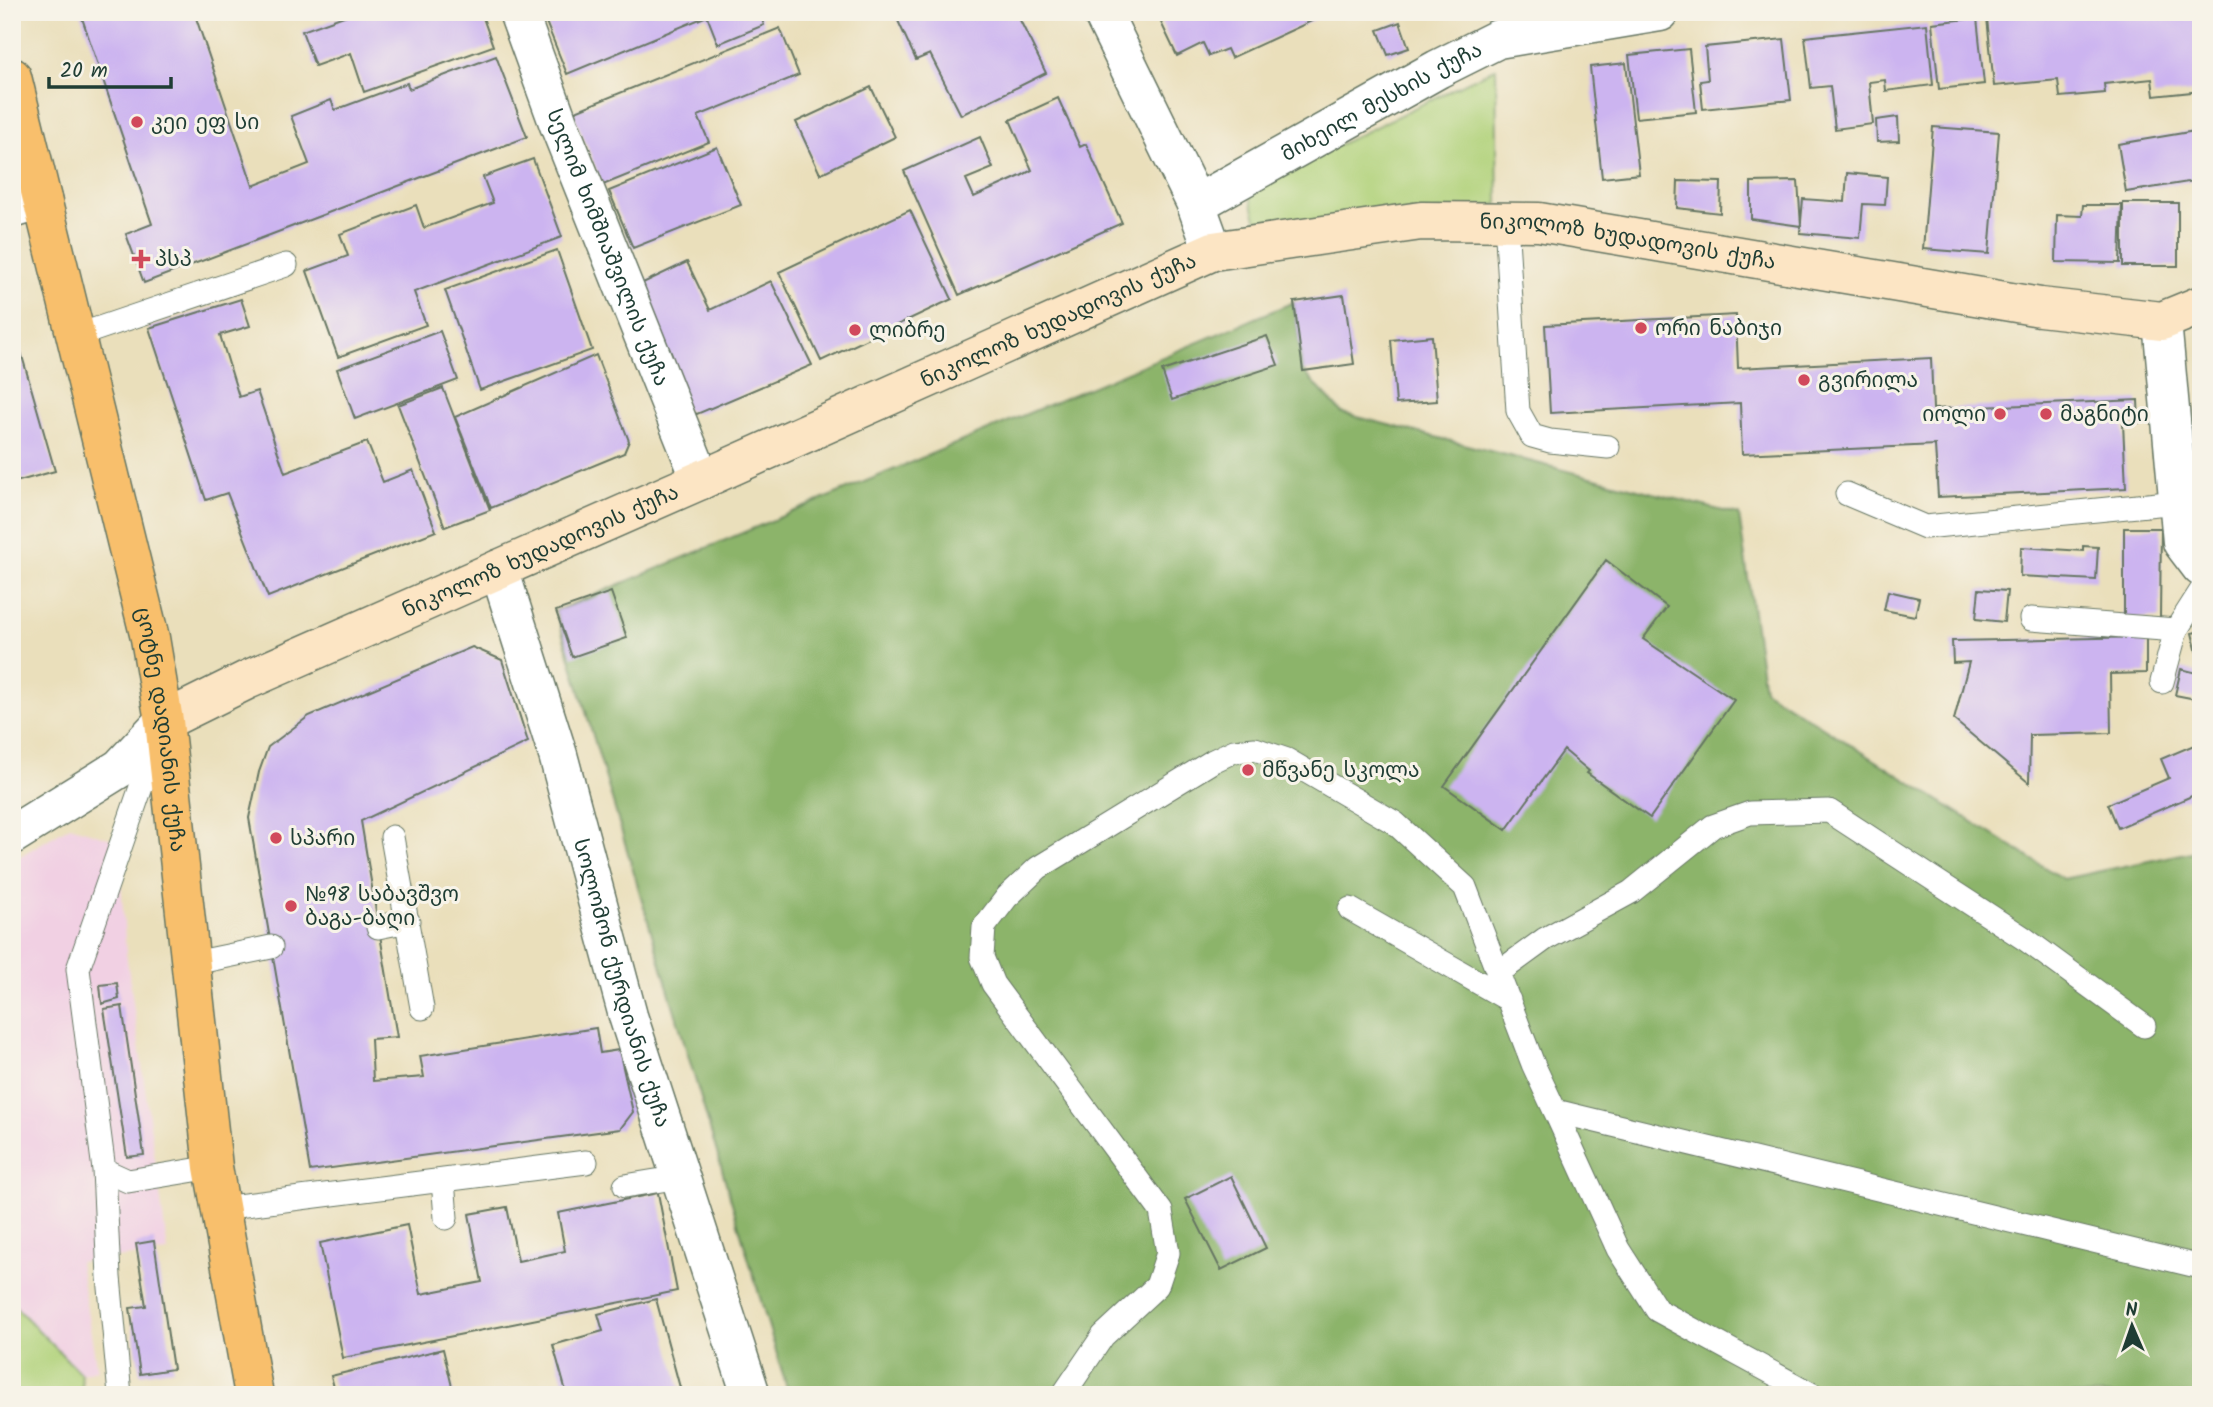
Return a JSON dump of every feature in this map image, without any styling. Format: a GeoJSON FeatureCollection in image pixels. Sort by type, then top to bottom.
{"type":"FeatureCollection","features":[{"type":"Feature","properties":{"kind":"main road","name":"ცოტნე დადიანის ქუჩა"},"geometry":{"type":"LineString","coordinates":[[12,77],[27,205],[76,336],[150,638],[164,721],[213,1167],[254,1395]]}},
{"type":"Feature","properties":{"kind":"main road","name":"ნიკოლოზ ხუდადოვის ქუჩა"},"geometry":{"type":"LineString","coordinates":[[164,721],[247,680],[1213,251],[1422,221],[1539,222],[2040,307],[2162,321],[2201,305]]}},
{"type":"Feature","properties":{"kind":"street","name":"სელიმ ხიმშიაშვილის ქუჩა"},"geometry":{"type":"LineString","coordinates":[[518,12],[559,125],[701,480]]}},
{"type":"Feature","properties":{"kind":"street"},"geometry":{"type":"LineString","coordinates":[[1102,12],[1196,204],[1213,251]]}},
{"type":"Feature","properties":{"kind":"street","name":"მიხეილ მესხის ქუჩა"},"geometry":{"type":"LineString","coordinates":[[1196,204],[1438,69],[1491,26],[1660,12]]}},
{"type":"Feature","properties":{"kind":"street"},"geometry":{"type":"LineString","coordinates":[[2162,321],[2186,507],[2182,541],[2201,567]]}},
{"type":"Feature","properties":{"kind":"street","name":"სოლომონ ქურდიანის ქუჩა"},"geometry":{"type":"LineString","coordinates":[[499,569],[558,755],[628,1016],[751,1395]]}},
{"type":"Feature","properties":{"kind":"street","name":"ნიკოლოზ ხუდადოვის ქუჩა"},"geometry":{"type":"LineString","coordinates":[[12,835],[120,768],[164,721]]}},
{"type":"Feature","properties":{"kind":"lane"},"geometry":{"type":"LineString","coordinates":[[1506,222],[1518,411],[1532,436],[1550,441],[1608,447]]}},
{"type":"Feature","properties":{"kind":"lane"},"geometry":{"type":"LineString","coordinates":[[76,336],[286,265]]}},
{"type":"Feature","properties":{"kind":"lane"},"geometry":{"type":"LineString","coordinates":[[1847,494],[1925,527],[2186,507]]}},
{"type":"Feature","properties":{"kind":"lane"},"geometry":{"type":"LineString","coordinates":[[2162,682],[2176,630],[2201,591]]}},
{"type":"Feature","properties":{"kind":"lane"},"geometry":{"type":"LineString","coordinates":[[2031,619],[2176,630]]}},
{"type":"Feature","properties":{"kind":"lane"},"geometry":{"type":"LineString","coordinates":[[120,1395],[109,1277],[104,1170],[78,969],[164,721]]}},
{"type":"Feature","properties":{"kind":"lane"},"geometry":{"type":"LineString","coordinates":[[1063,1395],[1102,1336],[1157,1286],[1168,1253],[1161,1212],[993,984],[982,957],[984,927],[1007,897],[1038,868],[1213,761],[1234,751],[1255,749],[1287,760],[1395,823],[1465,887],[1533,1064],[1618,1250],[1657,1310],[1813,1395]]}},
{"type":"Feature","properties":{"kind":"lane"},"geometry":{"type":"LineString","coordinates":[[1498,974],[1545,939],[1631,892],[1713,826],[1750,813],[1829,811],[2025,939],[2144,1026]]}},
{"type":"Feature","properties":{"kind":"lane"},"geometry":{"type":"LineString","coordinates":[[392,837],[422,1008]]}},
{"type":"Feature","properties":{"kind":"lane"},"geometry":{"type":"LineString","coordinates":[[1350,909],[1509,1000]]}},
{"type":"Feature","properties":{"kind":"lane"},"geometry":{"type":"LineString","coordinates":[[378,927],[408,921]]}},
{"type":"Feature","properties":{"kind":"lane"},"geometry":{"type":"LineString","coordinates":[[189,964],[271,947]]}},
{"type":"Feature","properties":{"kind":"lane"},"geometry":{"type":"LineString","coordinates":[[1555,1111],[2201,1267]]}},
{"type":"Feature","properties":{"kind":"lane"},"geometry":{"type":"LineString","coordinates":[[221,1208],[586,1162]]}},
{"type":"Feature","properties":{"kind":"lane"},"geometry":{"type":"LineString","coordinates":[[104,1170],[128,1181],[213,1167]]}},
{"type":"Feature","properties":{"kind":"lane"},"geometry":{"type":"LineString","coordinates":[[625,1186],[680,1177]]}},
{"type":"Feature","properties":{"kind":"lane"},"geometry":{"type":"LineString","coordinates":[[443,1180],[446,1218]]}},
{"type":"Feature","properties":{"kind":"shaded area"},"geometry":{"type":"Polygon","coordinates":[[[70,826],[118,841],[126,952],[168,1252],[79,1262],[97,1370],[81,1374],[12,1303],[12,861],[70,826]]]}},
{"type":"Feature","properties":{"kind":"green space"},"geometry":{"type":"Polygon","coordinates":[[[1496,68],[1498,204],[1260,233],[1248,189],[1496,68]]]}},
{"type":"Feature","properties":{"kind":"green space","name":"მწვანე სკოლა"},"geometry":{"type":"Polygon","coordinates":[[[1294,302],[1303,371],[1342,413],[1739,515],[1764,690],[2063,879],[2201,850],[2201,1395],[789,1395],[556,611],[1294,302]]]}},
{"type":"Feature","properties":{"kind":"green space"},"geometry":{"type":"Polygon","coordinates":[[[12,1303],[81,1374],[83,1395],[12,1395],[12,1303]]]}},
{"type":"Feature","properties":{"kind":"building"},"geometry":{"type":"Polygon","coordinates":[[[80,12],[194,12],[253,186],[309,164],[291,116],[331,100],[335,110],[407,83],[409,89],[496,56],[527,137],[144,283],[126,234],[152,224],[80,12]]]}},
{"type":"Feature","properties":{"kind":"building"},"geometry":{"type":"Polygon","coordinates":[[[355,12],[481,12],[493,46],[364,92],[351,53],[315,66],[302,31],[355,12]]]}},
{"type":"Feature","properties":{"kind":"building"},"geometry":{"type":"Polygon","coordinates":[[[542,12],[759,12],[764,25],[718,44],[707,16],[567,74],[542,12]]]}},
{"type":"Feature","properties":{"kind":"building"},"geometry":{"type":"Polygon","coordinates":[[[894,12],[1016,12],[1046,73],[961,115],[930,54],[916,60],[894,12]]]}},
{"type":"Feature","properties":{"kind":"building"},"geometry":{"type":"Polygon","coordinates":[[[1156,12],[1313,12],[1316,19],[1231,58],[1227,49],[1209,56],[1203,43],[1177,56],[1156,12]]]}},
{"type":"Feature","properties":{"kind":"building"},"geometry":{"type":"Polygon","coordinates":[[[2039,12],[2201,12],[2201,91],[2154,96],[2152,79],[2104,84],[2105,93],[2060,97],[2058,80],[1994,86],[1987,18],[2039,12]]]}},
{"type":"Feature","properties":{"kind":"building"},"geometry":{"type":"Polygon","coordinates":[[[1977,18],[1984,84],[1939,89],[1932,23],[1977,18]]]}},
{"type":"Feature","properties":{"kind":"building"},"geometry":{"type":"Polygon","coordinates":[[[1400,22],[1409,48],[1388,55],[1378,30],[1400,22]]]}},
{"type":"Feature","properties":{"kind":"building"},"geometry":{"type":"Polygon","coordinates":[[[1927,24],[1933,85],[1886,91],[1885,80],[1869,82],[1873,124],[1835,129],[1830,86],[1811,88],[1805,37],[1927,24]]]}},
{"type":"Feature","properties":{"kind":"building"},"geometry":{"type":"Polygon","coordinates":[[[780,28],[799,75],[698,116],[709,142],[603,185],[573,112],[780,28]]]}},
{"type":"Feature","properties":{"kind":"building"},"geometry":{"type":"Polygon","coordinates":[[[1784,39],[1791,100],[1703,109],[1700,81],[1708,80],[1705,47],[1784,39]]]}},
{"type":"Feature","properties":{"kind":"building"},"geometry":{"type":"Polygon","coordinates":[[[1689,49],[1696,112],[1636,118],[1629,55],[1689,49]]]}},
{"type":"Feature","properties":{"kind":"building"},"geometry":{"type":"Polygon","coordinates":[[[1626,63],[1639,174],[1602,178],[1590,67],[1626,63]]]}},
{"type":"Feature","properties":{"kind":"building"},"geometry":{"type":"Polygon","coordinates":[[[871,87],[895,137],[820,174],[796,122],[871,87]]]}},
{"type":"Feature","properties":{"kind":"building"},"geometry":{"type":"Polygon","coordinates":[[[1058,98],[1080,147],[1086,144],[1122,223],[959,295],[904,171],[980,137],[993,168],[966,179],[974,197],[1021,176],[1032,170],[1010,120],[1058,98]]]}},
{"type":"Feature","properties":{"kind":"building"},"geometry":{"type":"Polygon","coordinates":[[[1898,117],[1899,141],[1877,142],[1876,120],[1898,117]]]}},
{"type":"Feature","properties":{"kind":"building"},"geometry":{"type":"Polygon","coordinates":[[[1933,127],[1999,132],[1989,254],[1923,249],[1933,127]]]}},
{"type":"Feature","properties":{"kind":"building"},"geometry":{"type":"Polygon","coordinates":[[[2201,130],[2201,180],[2126,192],[2118,144],[2201,130]]]}},
{"type":"Feature","properties":{"kind":"building"},"geometry":{"type":"Polygon","coordinates":[[[717,147],[741,205],[633,248],[609,191],[717,147]]]}},
{"type":"Feature","properties":{"kind":"building"},"geometry":{"type":"Polygon","coordinates":[[[533,159],[562,237],[414,292],[426,325],[338,357],[307,271],[348,256],[340,234],[416,205],[424,228],[493,203],[483,177],[533,159]]]}},
{"type":"Feature","properties":{"kind":"building"},"geometry":{"type":"Polygon","coordinates":[[[1847,173],[1887,177],[1885,205],[1863,204],[1860,238],[1800,233],[1803,199],[1845,202],[1847,173]]]}},
{"type":"Feature","properties":{"kind":"building"},"geometry":{"type":"Polygon","coordinates":[[[1678,181],[1721,182],[1720,213],[1677,208],[1678,181]]]}},
{"type":"Feature","properties":{"kind":"building"},"geometry":{"type":"Polygon","coordinates":[[[1798,181],[1801,226],[1751,219],[1751,182],[1798,181]]]}},
{"type":"Feature","properties":{"kind":"building"},"geometry":{"type":"Polygon","coordinates":[[[2123,203],[2178,203],[2178,266],[2123,266],[2123,203]]]}},
{"type":"Feature","properties":{"kind":"building"},"geometry":{"type":"Polygon","coordinates":[[[2083,205],[2122,205],[2120,263],[2056,262],[2057,215],[2082,216],[2083,205]]]}},
{"type":"Feature","properties":{"kind":"building"},"geometry":{"type":"Polygon","coordinates":[[[910,210],[952,299],[821,361],[779,272],[910,210]]]}},
{"type":"Feature","properties":{"kind":"building"},"geometry":{"type":"Polygon","coordinates":[[[557,250],[592,350],[480,390],[445,290],[557,250]]]}},
{"type":"Feature","properties":{"kind":"building"},"geometry":{"type":"Polygon","coordinates":[[[687,262],[710,310],[771,281],[812,365],[697,414],[685,409],[628,290],[687,262]]]}},
{"type":"Feature","properties":{"kind":"building"},"geometry":{"type":"Polygon","coordinates":[[[1344,295],[1354,364],[1303,371],[1294,302],[1344,295]]]}},
{"type":"Feature","properties":{"kind":"building"},"geometry":{"type":"Polygon","coordinates":[[[241,299],[250,326],[220,335],[239,397],[257,391],[285,473],[367,442],[383,482],[413,470],[436,531],[268,597],[227,493],[206,500],[149,328],[241,299]]]}},
{"type":"Feature","properties":{"kind":"building"},"geometry":{"type":"Polygon","coordinates":[[[1736,315],[1738,368],[1931,358],[1933,409],[2138,400],[2139,423],[2123,423],[2126,488],[1938,497],[1935,445],[1742,454],[1740,403],[1550,413],[1545,325],[1736,315]]]}},
{"type":"Feature","properties":{"kind":"building"},"geometry":{"type":"Polygon","coordinates":[[[12,321],[55,471],[12,483],[12,321]]]}},
{"type":"Feature","properties":{"kind":"building"},"geometry":{"type":"Polygon","coordinates":[[[440,331],[458,380],[355,419],[337,369],[440,331]]]}},
{"type":"Feature","properties":{"kind":"building"},"geometry":{"type":"Polygon","coordinates":[[[1267,336],[1278,365],[1172,400],[1162,371],[1267,336]]]}},
{"type":"Feature","properties":{"kind":"building"},"geometry":{"type":"Polygon","coordinates":[[[1432,336],[1437,401],[1396,404],[1391,340],[1432,336]]]}},
{"type":"Feature","properties":{"kind":"building"},"geometry":{"type":"Polygon","coordinates":[[[596,355],[629,441],[624,453],[491,508],[455,417],[596,355]]]}},
{"type":"Feature","properties":{"kind":"building"},"geometry":{"type":"Polygon","coordinates":[[[443,388],[490,510],[445,527],[398,405],[443,388]]]}},
{"type":"Feature","properties":{"kind":"building"},"geometry":{"type":"Polygon","coordinates":[[[2124,528],[2161,528],[2160,618],[2124,618],[2124,528]]]}},
{"type":"Feature","properties":{"kind":"building"},"geometry":{"type":"Polygon","coordinates":[[[2083,546],[2098,547],[2096,580],[2020,576],[2021,547],[2083,551],[2083,546]]]}},
{"type":"Feature","properties":{"kind":"building"},"geometry":{"type":"Polygon","coordinates":[[[1606,560],[1667,607],[1643,639],[1734,700],[1650,818],[1587,773],[1589,771],[1564,750],[1506,830],[1444,786],[1606,560]]]}},
{"type":"Feature","properties":{"kind":"building"},"geometry":{"type":"Polygon","coordinates":[[[1979,589],[2007,591],[2004,622],[1976,619],[1979,589]]]}},
{"type":"Feature","properties":{"kind":"building"},"geometry":{"type":"Polygon","coordinates":[[[1888,591],[1919,598],[1915,616],[1884,610],[1888,591]]]}},
{"type":"Feature","properties":{"kind":"building"},"geometry":{"type":"Polygon","coordinates":[[[611,592],[627,638],[572,657],[556,611],[611,592]]]}},
{"type":"Feature","properties":{"kind":"building"},"geometry":{"type":"Polygon","coordinates":[[[2201,631],[2201,665],[2200,665],[2192,633],[2201,631]]]}},
{"type":"Feature","properties":{"kind":"building"},"geometry":{"type":"Polygon","coordinates":[[[2146,637],[2146,673],[2110,674],[2111,733],[2030,735],[2029,783],[1954,720],[1969,662],[1953,663],[1952,641],[2146,637]]]}},
{"type":"Feature","properties":{"kind":"building"},"geometry":{"type":"Polygon","coordinates":[[[472,647],[502,660],[528,742],[361,821],[397,1037],[371,1039],[373,1081],[424,1077],[420,1056],[596,1028],[600,1053],[619,1050],[633,1112],[620,1129],[310,1171],[249,818],[259,772],[268,747],[309,716],[472,647]]]}},
{"type":"Feature","properties":{"kind":"building"},"geometry":{"type":"Polygon","coordinates":[[[2181,669],[2201,674],[2201,700],[2175,695],[2181,669]]]}},
{"type":"Feature","properties":{"kind":"building"},"geometry":{"type":"Polygon","coordinates":[[[2194,745],[2201,761],[2201,792],[2118,828],[2108,804],[2169,778],[2161,759],[2194,745]]]}},
{"type":"Feature","properties":{"kind":"building"},"geometry":{"type":"Polygon","coordinates":[[[117,983],[119,999],[102,1004],[100,985],[117,983]]]}},
{"type":"Feature","properties":{"kind":"building"},"geometry":{"type":"Polygon","coordinates":[[[122,1006],[144,1155],[127,1157],[104,1009],[122,1006]]]}},
{"type":"Feature","properties":{"kind":"building"},"geometry":{"type":"Polygon","coordinates":[[[1231,1176],[1266,1248],[1221,1270],[1185,1199],[1231,1176]]]}},
{"type":"Feature","properties":{"kind":"building"},"geometry":{"type":"Polygon","coordinates":[[[658,1193],[677,1291],[343,1358],[320,1243],[407,1225],[421,1294],[482,1282],[469,1214],[507,1207],[518,1261],[565,1251],[558,1213],[658,1193]]]}},
{"type":"Feature","properties":{"kind":"building"},"geometry":{"type":"Polygon","coordinates":[[[154,1241],[173,1369],[140,1374],[130,1308],[146,1306],[136,1244],[154,1241]]]}},
{"type":"Feature","properties":{"kind":"building"},"geometry":{"type":"Polygon","coordinates":[[[656,1299],[682,1395],[567,1395],[553,1345],[603,1331],[598,1314],[656,1299]]]}},
{"type":"Feature","properties":{"kind":"building"},"geometry":{"type":"Polygon","coordinates":[[[443,1349],[454,1395],[336,1395],[331,1376],[443,1349]]]}},
{"type":"Feature","properties":{"kind":"place","name":"კეი ეფ სი"},"geometry":{"type":"Point","coordinates":[137,122]}},
{"type":"Feature","properties":{"kind":"place","name":"პსპ"},"geometry":{"type":"Point","coordinates":[141,259]}},
{"type":"Feature","properties":{"kind":"place","name":"ორი ნაბიჯი"},"geometry":{"type":"Point","coordinates":[1641,328]}},
{"type":"Feature","properties":{"kind":"place","name":"ლიბრე"},"geometry":{"type":"Point","coordinates":[855,330]}},
{"type":"Feature","properties":{"kind":"place","name":"გვირილა"},"geometry":{"type":"Point","coordinates":[1804,380]}},
{"type":"Feature","properties":{"kind":"place","name":"იოლი"},"geometry":{"type":"Point","coordinates":[2000,414]}},
{"type":"Feature","properties":{"kind":"place","name":"მაგნიტი"},"geometry":{"type":"Point","coordinates":[2046,414]}},
{"type":"Feature","properties":{"kind":"place","name":"მწვანე სკოლა"},"geometry":{"type":"Point","coordinates":[1248,770]}},
{"type":"Feature","properties":{"kind":"place","name":"სპარი"},"geometry":{"type":"Point","coordinates":[276,838]}},
{"type":"Feature","properties":{"kind":"place","name":"№98 საბავშვო ბაგა-ბაღი"},"geometry":{"type":"Point","coordinates":[291,906]}}]}
